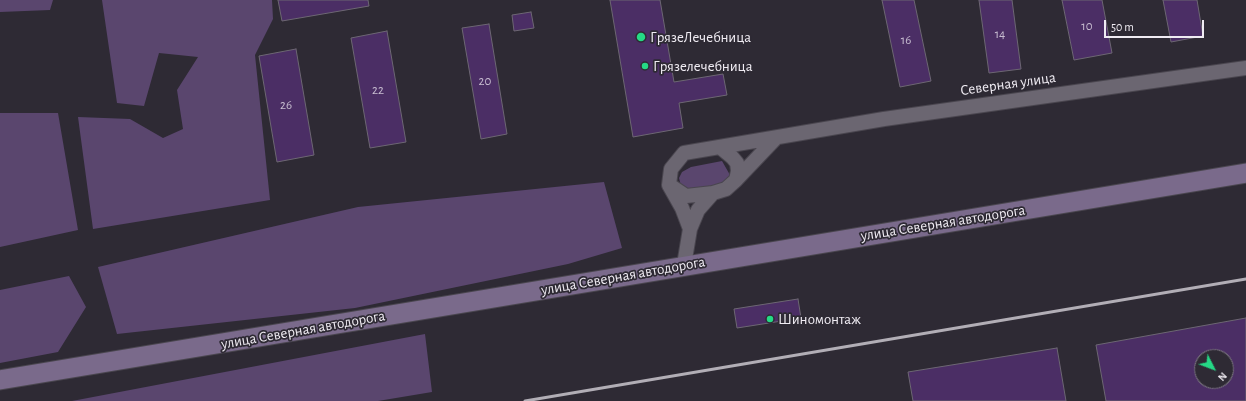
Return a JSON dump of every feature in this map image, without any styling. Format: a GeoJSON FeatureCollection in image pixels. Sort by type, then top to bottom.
{"type":"FeatureCollection","features":[{"type":"Feature","properties":{"kind":"main road","name":"улица Северная автодорога"},"geometry":{"type":"LineString","coordinates":[[0,380],[684,265],[1246,173]]}},
{"type":"Feature","properties":{"kind":"street","name":"Северная улица"},"geometry":{"type":"LineString","coordinates":[[720,147],[892,118],[1246,68]]}},
{"type":"Feature","properties":{"kind":"street"},"geometry":{"type":"LineString","coordinates":[[669,185],[686,196],[713,193],[726,189],[776,138]]}},
{"type":"Feature","properties":{"kind":"street"},"geometry":{"type":"LineString","coordinates":[[690,229],[682,208],[669,185],[671,169],[684,153],[720,147],[737,163],[738,171],[736,180]]}},
{"type":"Feature","properties":{"kind":"street"},"geometry":{"type":"LineString","coordinates":[[684,265],[690,229],[698,210],[713,193]]}},
{"type":"Feature","properties":{"kind":"shaded area"},"geometry":{"type":"Polygon","coordinates":[[[0,0],[53,0],[50,10],[0,12],[0,0]]]}},
{"type":"Feature","properties":{"kind":"shaded area"},"geometry":{"type":"Polygon","coordinates":[[[102,0],[272,0],[273,19],[255,55],[270,200],[93,229],[78,117],[130,119],[163,138],[183,129],[177,90],[198,57],[159,53],[144,106],[117,103],[102,0]]]}},
{"type":"Feature","properties":{"kind":"shaded area"},"geometry":{"type":"Polygon","coordinates":[[[0,113],[58,113],[78,230],[0,247],[0,113]]]}},
{"type":"Feature","properties":{"kind":"shaded area"},"geometry":{"type":"Polygon","coordinates":[[[722,161],[730,175],[724,184],[689,191],[681,186],[679,178],[682,172],[691,167],[722,161]]]}},
{"type":"Feature","properties":{"kind":"shaded area"},"geometry":{"type":"Polygon","coordinates":[[[604,182],[622,248],[568,264],[355,308],[117,334],[98,267],[358,207],[604,182]]]}},
{"type":"Feature","properties":{"kind":"shaded area"},"geometry":{"type":"Polygon","coordinates":[[[69,276],[86,307],[58,352],[0,363],[0,290],[69,276]]]}},
{"type":"Feature","properties":{"kind":"shaded area"},"geometry":{"type":"Polygon","coordinates":[[[425,334],[432,392],[378,401],[72,401],[425,334]]]}},
{"type":"Feature","properties":{"kind":"building"},"geometry":{"type":"Polygon","coordinates":[[[278,0],[368,0],[369,6],[282,21],[278,0]]]}},
{"type":"Feature","properties":{"kind":"building","name":"ГрязеЛечебница"},"geometry":{"type":"Polygon","coordinates":[[[610,0],[660,0],[674,82],[723,74],[727,95],[679,103],[683,128],[633,137],[610,0]]]}},
{"type":"Feature","properties":{"kind":"building"},"geometry":{"type":"Polygon","coordinates":[[[882,0],[914,0],[931,81],[900,87],[882,0]]]}},
{"type":"Feature","properties":{"kind":"building"},"geometry":{"type":"Polygon","coordinates":[[[979,0],[1012,0],[1021,69],[989,73],[979,0]]]}},
{"type":"Feature","properties":{"kind":"building"},"geometry":{"type":"Polygon","coordinates":[[[1062,0],[1102,0],[1112,53],[1074,60],[1062,0]]]}},
{"type":"Feature","properties":{"kind":"building"},"geometry":{"type":"Polygon","coordinates":[[[1163,0],[1197,0],[1203,36],[1171,42],[1163,0]]]}},
{"type":"Feature","properties":{"kind":"building"},"geometry":{"type":"Polygon","coordinates":[[[531,12],[534,28],[514,31],[512,15],[531,12]]]}},
{"type":"Feature","properties":{"kind":"building"},"geometry":{"type":"Polygon","coordinates":[[[489,24],[507,134],[481,139],[462,28],[489,24]]]}},
{"type":"Feature","properties":{"kind":"building"},"geometry":{"type":"Polygon","coordinates":[[[387,31],[406,142],[370,148],[351,38],[387,31]]]}},
{"type":"Feature","properties":{"kind":"building"},"geometry":{"type":"Polygon","coordinates":[[[296,49],[314,155],[277,162],[259,56],[296,49]]]}},
{"type":"Feature","properties":{"kind":"building"},"geometry":{"type":"Polygon","coordinates":[[[798,299],[801,318],[737,328],[734,309],[798,299]]]}},
{"type":"Feature","properties":{"kind":"building"},"geometry":{"type":"Polygon","coordinates":[[[1246,318],[1246,401],[1106,401],[1096,345],[1246,318]]]}},
{"type":"Feature","properties":{"kind":"building"},"geometry":{"type":"Polygon","coordinates":[[[1057,348],[1066,401],[913,401],[908,372],[1057,348]]]}},
{"type":"Feature","properties":{"kind":"railway"},"geometry":{"type":"LineString","coordinates":[[525,401],[1246,279]]}},
{"type":"Feature","properties":{"kind":"place","name":"ГрязеЛечебница"},"geometry":{"type":"Point","coordinates":[641,37]}},
{"type":"Feature","properties":{"kind":"place","name":"Грязелечебница"},"geometry":{"type":"Point","coordinates":[645,66]}},
{"type":"Feature","properties":{"kind":"place","name":"Шиномонтаж"},"geometry":{"type":"Point","coordinates":[770,319]}}]}
